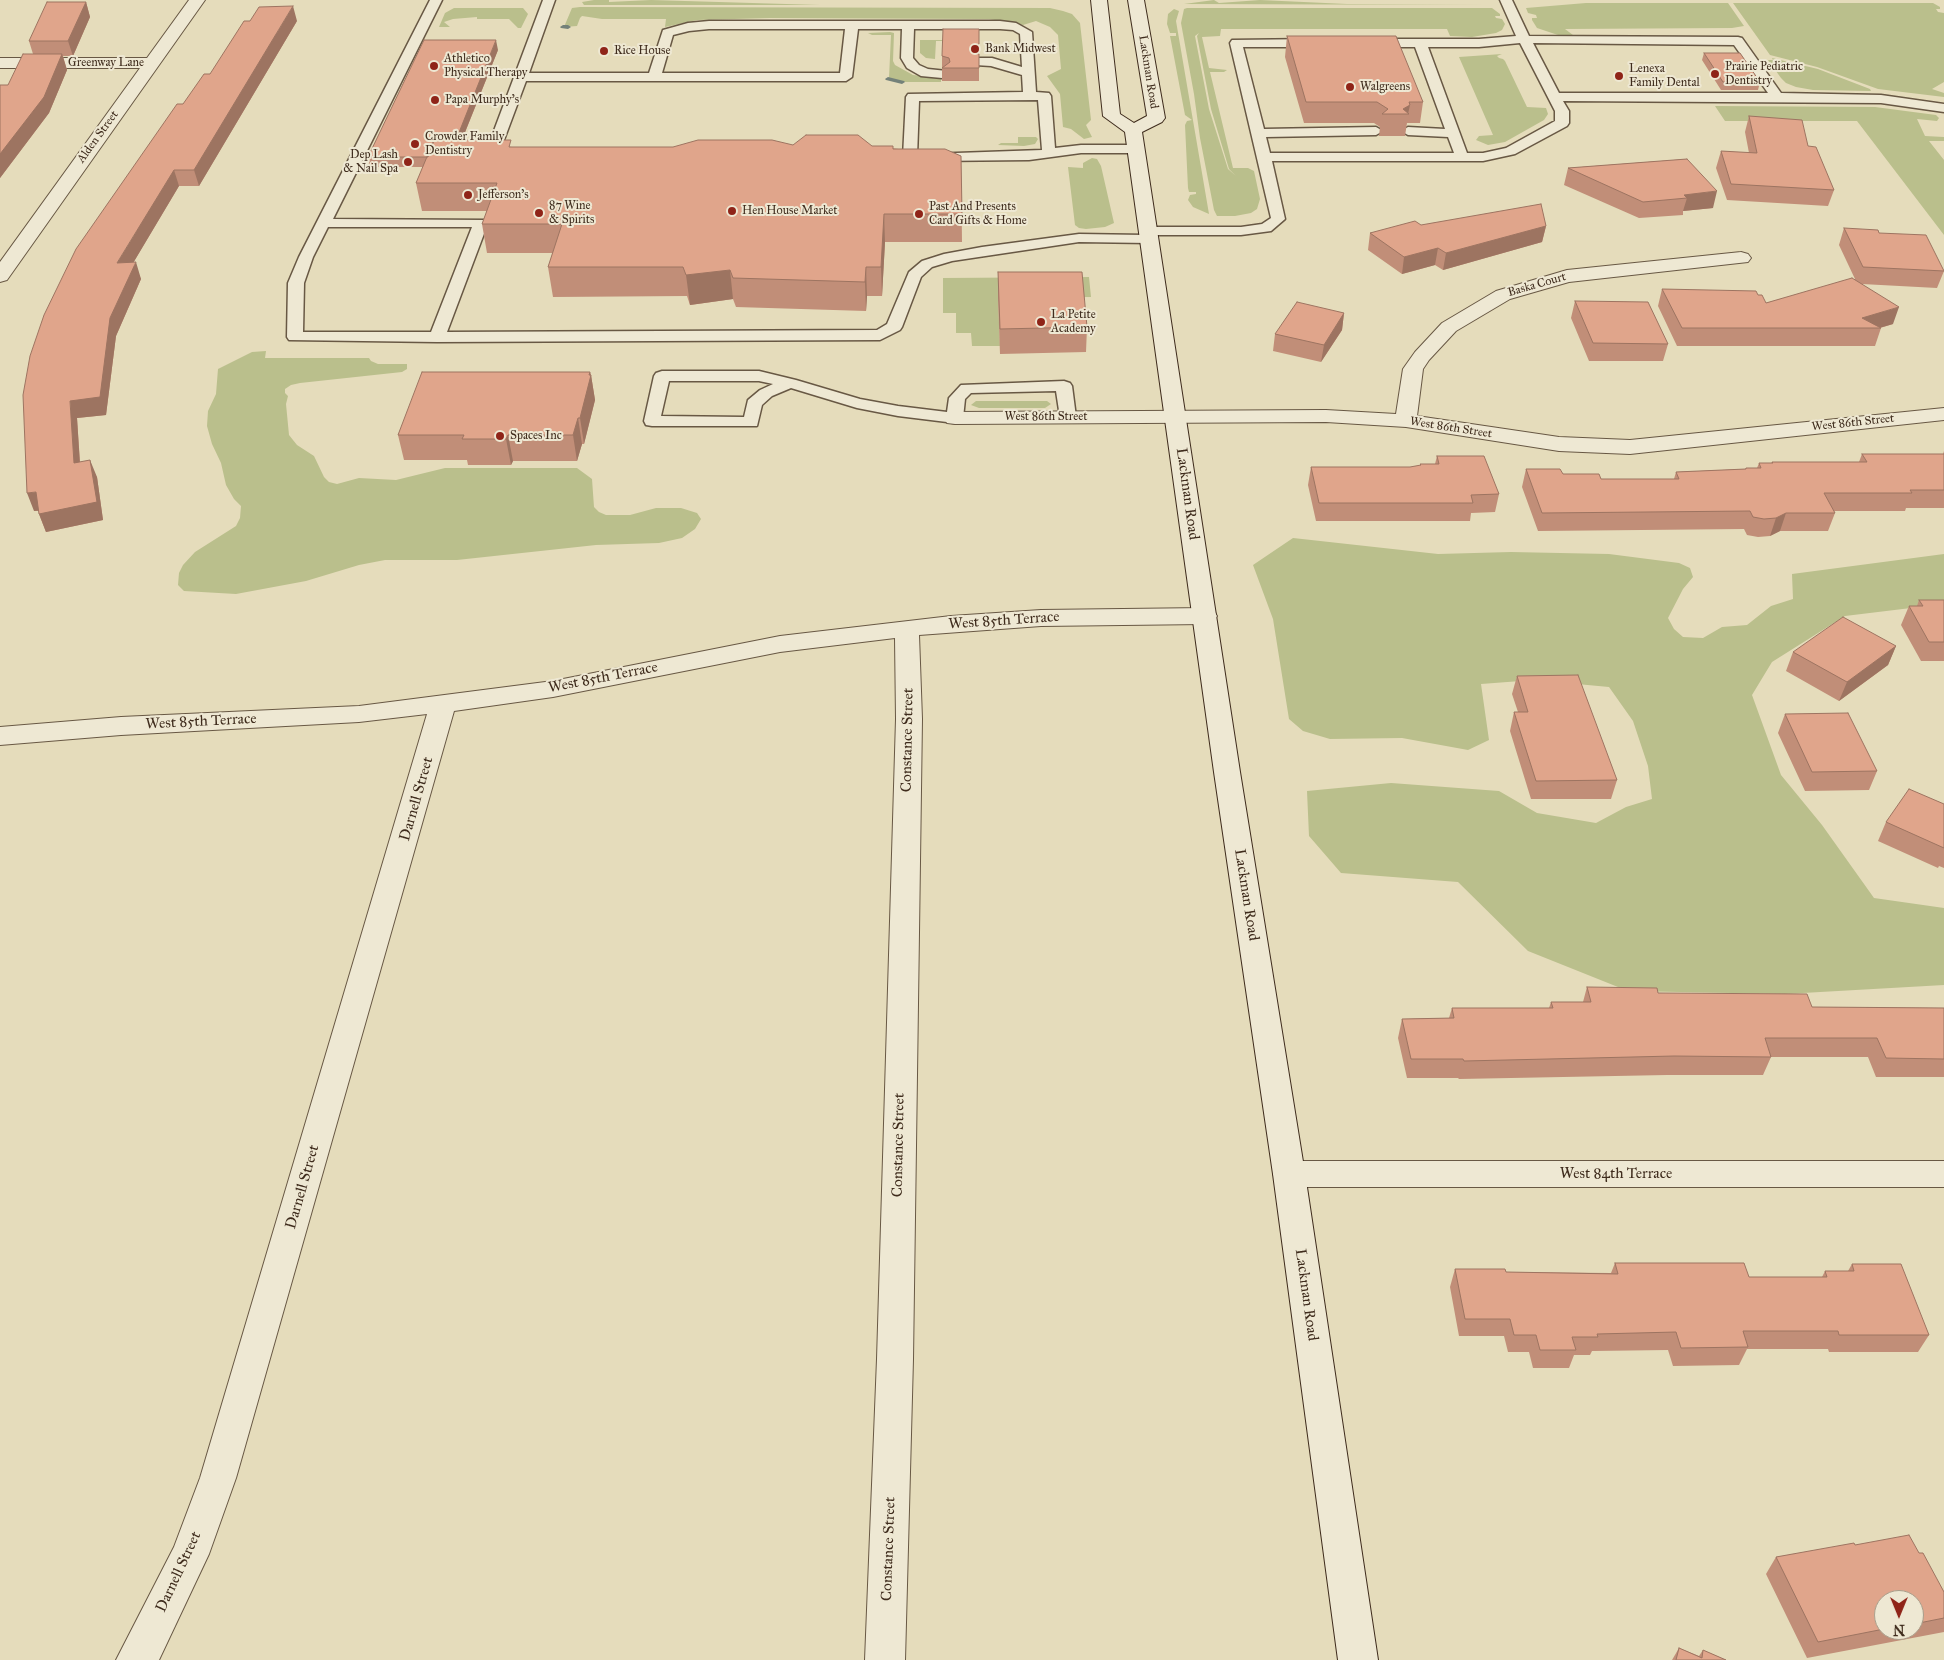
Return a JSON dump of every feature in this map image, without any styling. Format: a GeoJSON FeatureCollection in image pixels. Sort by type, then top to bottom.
{"type":"FeatureCollection","features":[{"type":"Feature","properties":{"kind":"street","name":"Alden Street"},"geometry":{"type":"LineString","coordinates":[[0,276],[48,206],[197,0]]}},
{"type":"Feature","properties":{"kind":"street"},"geometry":{"type":"LineString","coordinates":[[1099,0],[1112,116],[1134,139]]}},
{"type":"Feature","properties":{"kind":"street","name":"Lackman Road"},"geometry":{"type":"LineString","coordinates":[[1136,0],[1156,118],[1134,139],[1228,781],[1289,1174],[1358,1660]]}},
{"type":"Feature","properties":{"kind":"street","name":"Greenway Lane"},"geometry":{"type":"LineString","coordinates":[[0,63],[152,63]]}},
{"type":"Feature","properties":{"kind":"street","name":"Baska Court"},"geometry":{"type":"LineString","coordinates":[[1406,421],[1413,369],[1422,356],[1449,327],[1503,295],[1542,282],[1575,275],[1741,258]]}},
{"type":"Feature","properties":{"kind":"street","name":"West 86th Street"},"geometry":{"type":"LineString","coordinates":[[955,418],[1326,416],[1406,421],[1559,444],[1630,447],[1944,414]]}},
{"type":"Feature","properties":{"kind":"street","name":"West 85th Terrace"},"geometry":{"type":"LineString","coordinates":[[0,736],[121,726],[359,714],[553,689],[780,644],[907,629],[1041,618],[1205,616]]}},
{"type":"Feature","properties":{"kind":"street","name":"Constance Street"},"geometry":{"type":"LineString","coordinates":[[886,1660],[909,719],[907,629]]}},
{"type":"Feature","properties":{"kind":"street","name":"Darnell Street"},"geometry":{"type":"LineString","coordinates":[[136,1660],[144,1648],[190,1554],[218,1478],[408,832],[443,704]]}},
{"type":"Feature","properties":{"kind":"street","name":"West 84th Terrace"},"geometry":{"type":"LineString","coordinates":[[1289,1174],[1944,1174]]}},
{"type":"Feature","properties":{"kind":"lane"},"geometry":{"type":"LineString","coordinates":[[436,0],[306,257],[296,283],[298,296],[294,337],[880,335],[894,327],[914,275],[926,264],[949,257],[1080,238],[1241,231],[1266,228],[1278,220],[1277,211],[1236,43],[1333,43]]}},
{"type":"Feature","properties":{"kind":"lane"},"geometry":{"type":"LineString","coordinates":[[520,152],[493,152],[549,0]]}},
{"type":"Feature","properties":{"kind":"lane"},"geometry":{"type":"LineString","coordinates":[[1264,157],[1483,157],[1510,151],[1562,123],[1562,111],[1556,97],[1506,0]]}},
{"type":"Feature","properties":{"kind":"lane"},"geometry":{"type":"LineString","coordinates":[[522,77],[846,77],[852,25]]}},
{"type":"Feature","properties":{"kind":"lane"},"geometry":{"type":"LineString","coordinates":[[908,25],[907,58],[921,66],[942,68]]}},
{"type":"Feature","properties":{"kind":"lane"},"geometry":{"type":"LineString","coordinates":[[654,77],[667,33],[688,26],[1000,25],[1016,27],[1026,32],[1030,96]]}},
{"type":"Feature","properties":{"kind":"lane"},"geometry":{"type":"LineString","coordinates":[[1362,43],[1479,43],[1524,38],[1550,41],[1738,41],[1777,97]]}},
{"type":"Feature","properties":{"kind":"lane"},"geometry":{"type":"LineString","coordinates":[[1420,43],[1462,157]]}},
{"type":"Feature","properties":{"kind":"lane"},"geometry":{"type":"LineString","coordinates":[[979,68],[1028,73]]}},
{"type":"Feature","properties":{"kind":"lane"},"geometry":{"type":"LineString","coordinates":[[1049,154],[1044,96],[913,97],[900,158],[1029,156],[1049,154],[1081,149],[1134,139]]}},
{"type":"Feature","properties":{"kind":"lane"},"geometry":{"type":"LineString","coordinates":[[1556,97],[1881,99],[1944,108]]}},
{"type":"Feature","properties":{"kind":"lane"},"geometry":{"type":"LineString","coordinates":[[1408,128],[1454,133]]}},
{"type":"Feature","properties":{"kind":"lane"},"geometry":{"type":"LineString","coordinates":[[1257,133],[1331,132],[1375,129]]}},
{"type":"Feature","properties":{"kind":"lane"},"geometry":{"type":"LineString","coordinates":[[323,223],[481,223],[437,337]]}},
{"type":"Feature","properties":{"kind":"lane"},"geometry":{"type":"LineString","coordinates":[[790,383],[766,393],[754,404],[751,422],[652,421],[662,376],[759,376],[790,383],[857,403],[898,411],[955,418],[957,398],[967,388],[1064,386],[1068,417]]}},
{"type":"Feature","properties":{"kind":"green space"},"geometry":{"type":"Polygon","coordinates":[[[609,0],[609,2],[651,0],[820,5],[584,5],[582,2],[609,0]]]}},
{"type":"Feature","properties":{"kind":"green space"},"geometry":{"type":"Polygon","coordinates":[[[1214,0],[1219,3],[1260,0],[1347,4],[1483,5],[1184,4],[1214,0]]]}},
{"type":"Feature","properties":{"kind":"green space"},"geometry":{"type":"Polygon","coordinates":[[[1586,3],[1728,3],[1744,26],[1732,28],[1565,29],[1573,35],[1558,35],[1537,28],[1532,20],[1532,18],[1537,18],[1536,15],[1528,13],[1526,8],[1586,3]]]}},
{"type":"Feature","properties":{"kind":"green space"},"geometry":{"type":"Polygon","coordinates":[[[1733,3],[1933,3],[1940,7],[1940,9],[1936,9],[1938,12],[1944,13],[1944,82],[1932,89],[1944,93],[1944,97],[1878,89],[1817,67],[1770,55],[1733,3]]]}},
{"type":"Feature","properties":{"kind":"green space"},"geometry":{"type":"Polygon","coordinates":[[[454,8],[523,8],[528,14],[521,28],[518,28],[509,19],[477,19],[477,17],[453,19],[444,22],[450,27],[439,27],[445,13],[454,8]]]}},
{"type":"Feature","properties":{"kind":"green space"},"geometry":{"type":"Polygon","coordinates":[[[572,8],[1050,8],[1063,11],[1072,14],[1080,23],[1091,120],[1086,125],[1092,137],[1084,139],[1071,129],[1063,127],[1060,94],[1047,76],[1061,69],[1058,35],[1050,27],[1036,21],[1023,25],[989,19],[770,18],[697,20],[665,27],[666,19],[602,19],[582,16],[577,26],[564,27],[572,8]]]}},
{"type":"Feature","properties":{"kind":"green space"},"geometry":{"type":"Polygon","coordinates":[[[1492,8],[1500,14],[1500,16],[1495,16],[1496,18],[1502,19],[1505,24],[1502,30],[1496,33],[1472,37],[1450,36],[1447,29],[1221,29],[1220,36],[1202,37],[1209,68],[1227,70],[1224,72],[1210,72],[1233,168],[1248,168],[1254,171],[1260,199],[1257,209],[1251,213],[1235,216],[1217,216],[1214,210],[1200,138],[1181,23],[1184,9],[1492,8]],[[1199,33],[1195,36],[1209,109],[1228,169],[1236,176],[1229,169],[1211,109],[1197,36],[1199,33]]]}},
{"type":"Feature","properties":{"kind":"green space"},"geometry":{"type":"Polygon","coordinates":[[[1174,9],[1179,11],[1176,21],[1209,214],[1193,207],[1188,200],[1190,195],[1196,194],[1196,192],[1189,192],[1188,188],[1185,125],[1187,121],[1192,120],[1185,115],[1170,36],[1176,36],[1176,33],[1170,33],[1167,24],[1168,14],[1174,9]]]}},
{"type":"Feature","properties":{"kind":"green space"},"geometry":{"type":"Polygon","coordinates":[[[868,33],[894,33],[893,61],[895,65],[913,75],[941,78],[941,82],[904,82],[889,78],[891,35],[872,35],[868,33]]]}},
{"type":"Feature","properties":{"kind":"green space"},"geometry":{"type":"Polygon","coordinates":[[[920,40],[966,41],[936,41],[935,59],[926,58],[920,53],[920,40]]]}},
{"type":"Feature","properties":{"kind":"green space"},"geometry":{"type":"Polygon","coordinates":[[[1502,54],[1497,56],[1505,61],[1527,107],[1546,108],[1548,114],[1544,120],[1505,142],[1488,145],[1476,140],[1479,136],[1493,135],[1459,57],[1502,54]]]}},
{"type":"Feature","properties":{"kind":"green space"},"geometry":{"type":"Polygon","coordinates":[[[1772,58],[1818,69],[1871,91],[1813,90],[1796,87],[1786,83],[1781,78],[1768,60],[1773,60],[1772,58]]]}},
{"type":"Feature","properties":{"kind":"green space"},"geometry":{"type":"Polygon","coordinates":[[[1715,106],[1875,107],[1936,115],[1939,118],[1937,121],[1917,119],[1925,136],[1944,137],[1944,141],[1929,141],[1944,160],[1944,235],[1857,121],[1725,121],[1715,106]]]}},
{"type":"Feature","properties":{"kind":"green space"},"geometry":{"type":"Polygon","coordinates":[[[1018,137],[1036,137],[1038,139],[1035,144],[1024,146],[998,145],[1001,143],[1018,143],[1018,137]]]}},
{"type":"Feature","properties":{"kind":"green space"},"geometry":{"type":"Polygon","coordinates":[[[1092,158],[1097,159],[1101,166],[1114,223],[1105,227],[1086,229],[1075,225],[1068,167],[1083,168],[1083,163],[1092,158]]]}},
{"type":"Feature","properties":{"kind":"green space"},"geometry":{"type":"Polygon","coordinates":[[[1089,277],[1091,297],[998,298],[1000,346],[972,346],[971,333],[956,333],[956,313],[943,313],[943,278],[1089,277]]]}},
{"type":"Feature","properties":{"kind":"green space"},"geometry":{"type":"Polygon","coordinates":[[[266,351],[265,358],[369,358],[378,364],[407,364],[407,369],[402,372],[300,383],[285,389],[285,393],[288,396],[286,404],[289,435],[297,445],[314,456],[324,477],[329,482],[337,484],[359,478],[396,480],[445,468],[577,468],[592,479],[594,507],[606,515],[630,515],[656,508],[681,508],[697,513],[701,519],[695,529],[682,538],[659,543],[596,545],[457,560],[385,560],[359,565],[306,581],[236,594],[184,591],[178,585],[179,573],[183,565],[195,552],[236,526],[240,518],[241,506],[234,499],[226,485],[221,463],[212,444],[207,426],[208,411],[216,394],[218,369],[252,352],[266,351]]]}},
{"type":"Feature","properties":{"kind":"green space"},"geometry":{"type":"Polygon","coordinates":[[[976,401],[1047,401],[1051,404],[1045,408],[979,408],[971,405],[976,401]]]}},
{"type":"Feature","properties":{"kind":"green space"},"geometry":{"type":"Polygon","coordinates":[[[1293,538],[1438,554],[1511,552],[1609,554],[1679,563],[1690,568],[1693,577],[1683,589],[1668,618],[1674,629],[1683,637],[1703,638],[1722,627],[1747,625],[1771,606],[1793,599],[1792,574],[1944,554],[1944,604],[1845,616],[1772,662],[1752,695],[1781,775],[1822,825],[1874,898],[1944,908],[1944,985],[1785,994],[1628,991],[1528,951],[1458,882],[1341,873],[1309,836],[1307,791],[1391,783],[1499,791],[1537,813],[1596,823],[1626,807],[1652,799],[1648,766],[1633,721],[1609,687],[1534,680],[1481,684],[1489,740],[1468,750],[1402,738],[1330,739],[1303,731],[1289,719],[1273,619],[1253,565],[1293,538]]]}},
{"type":"Feature","properties":{"kind":"building"},"geometry":{"type":"Polygon","coordinates":[[[47,2],[86,2],[68,41],[29,41],[47,2]]]}},
{"type":"Feature","properties":{"kind":"building"},"geometry":{"type":"Polygon","coordinates":[[[293,6],[194,170],[174,170],[117,263],[136,262],[110,318],[100,397],[70,401],[74,463],[90,460],[97,502],[39,514],[36,492],[27,493],[23,395],[30,356],[44,315],[76,249],[177,104],[183,104],[204,74],[210,74],[244,21],[250,21],[259,7],[293,6]]]}},
{"type":"Feature","properties":{"kind":"building"},"geometry":{"type":"Polygon","coordinates":[[[943,29],[979,29],[979,44],[971,49],[973,53],[979,54],[979,68],[942,68],[950,62],[949,58],[942,56],[943,29]]]}},
{"type":"Feature","properties":{"kind":"building"},"geometry":{"type":"Polygon","coordinates":[[[1287,36],[1396,36],[1423,102],[1409,102],[1410,105],[1403,109],[1409,114],[1382,114],[1388,109],[1377,102],[1306,102],[1287,36]]]}},
{"type":"Feature","properties":{"kind":"building"},"geometry":{"type":"Polygon","coordinates":[[[424,40],[496,40],[456,140],[434,140],[428,157],[368,157],[424,40]]]}},
{"type":"Feature","properties":{"kind":"building"},"geometry":{"type":"Polygon","coordinates":[[[1704,53],[1740,53],[1760,82],[1723,82],[1704,53]]]}},
{"type":"Feature","properties":{"kind":"building"},"geometry":{"type":"Polygon","coordinates":[[[23,54],[62,54],[44,97],[0,154],[0,85],[8,85],[23,54]]]}},
{"type":"Feature","properties":{"kind":"building"},"geometry":{"type":"Polygon","coordinates":[[[1749,116],[1802,120],[1808,146],[1816,147],[1834,190],[1731,184],[1721,151],[1757,153],[1749,116]]]}},
{"type":"Feature","properties":{"kind":"building"},"geometry":{"type":"Polygon","coordinates":[[[806,135],[858,135],[872,146],[893,146],[893,149],[945,149],[961,156],[962,214],[884,214],[881,267],[866,267],[865,282],[733,278],[730,270],[686,275],[683,267],[548,267],[562,224],[482,224],[497,183],[416,183],[434,140],[511,140],[509,147],[673,147],[698,140],[772,140],[793,145],[806,135]]]}},
{"type":"Feature","properties":{"kind":"building"},"geometry":{"type":"Polygon","coordinates":[[[1687,159],[1717,191],[1684,195],[1687,198],[1643,202],[1568,168],[1687,159]]]}},
{"type":"Feature","properties":{"kind":"building"},"geometry":{"type":"Polygon","coordinates":[[[1541,204],[1546,226],[1446,253],[1438,248],[1404,257],[1370,233],[1415,221],[1421,225],[1541,204]]]}},
{"type":"Feature","properties":{"kind":"building"},"geometry":{"type":"Polygon","coordinates":[[[1844,228],[1878,230],[1879,233],[1926,235],[1944,271],[1863,267],[1844,228]]]}},
{"type":"Feature","properties":{"kind":"building"},"geometry":{"type":"Polygon","coordinates":[[[998,272],[1082,272],[1087,327],[1000,329],[998,272]]]}},
{"type":"Feature","properties":{"kind":"building"},"geometry":{"type":"Polygon","coordinates":[[[1852,278],[1899,307],[1862,318],[1881,328],[1682,328],[1662,289],[1756,291],[1758,295],[1762,295],[1766,303],[1852,278]]]}},
{"type":"Feature","properties":{"kind":"building"},"geometry":{"type":"Polygon","coordinates":[[[1575,301],[1648,302],[1668,344],[1593,343],[1575,301]]]}},
{"type":"Feature","properties":{"kind":"building"},"geometry":{"type":"Polygon","coordinates":[[[1297,302],[1344,313],[1324,345],[1275,334],[1297,302]]]}},
{"type":"Feature","properties":{"kind":"building"},"geometry":{"type":"Polygon","coordinates":[[[422,372],[590,372],[589,375],[591,375],[580,418],[578,418],[573,435],[508,435],[506,439],[462,439],[464,435],[398,435],[422,372]]]}},
{"type":"Feature","properties":{"kind":"building"},"geometry":{"type":"Polygon","coordinates":[[[1862,454],[1944,454],[1944,490],[1910,490],[1912,493],[1824,493],[1835,513],[1786,513],[1776,518],[1764,519],[1753,517],[1750,511],[1542,513],[1526,469],[1560,469],[1563,474],[1599,474],[1601,479],[1679,479],[1676,472],[1761,468],[1759,463],[1867,462],[1862,454]]]}},
{"type":"Feature","properties":{"kind":"building"},"geometry":{"type":"Polygon","coordinates":[[[1437,456],[1484,456],[1499,494],[1471,495],[1473,503],[1319,503],[1311,467],[1410,467],[1420,464],[1439,464],[1437,456]]]}},
{"type":"Feature","properties":{"kind":"building"},"geometry":{"type":"Polygon","coordinates":[[[1919,600],[1944,600],[1944,642],[1929,642],[1909,606],[1923,606],[1919,600]]]}},
{"type":"Feature","properties":{"kind":"building"},"geometry":{"type":"Polygon","coordinates":[[[1843,617],[1896,646],[1847,682],[1793,652],[1843,617]]]}},
{"type":"Feature","properties":{"kind":"building"},"geometry":{"type":"Polygon","coordinates":[[[1578,675],[1617,780],[1536,781],[1514,712],[1528,712],[1517,676],[1578,675]]]}},
{"type":"Feature","properties":{"kind":"building"},"geometry":{"type":"Polygon","coordinates":[[[1848,713],[1877,771],[1812,772],[1785,714],[1848,713]]]}},
{"type":"Feature","properties":{"kind":"building"},"geometry":{"type":"Polygon","coordinates":[[[1909,789],[1944,804],[1944,848],[1886,822],[1909,789]]]}},
{"type":"Feature","properties":{"kind":"building"},"geometry":{"type":"Polygon","coordinates":[[[1587,987],[1657,988],[1658,993],[1807,994],[1812,1007],[1944,1008],[1944,1059],[1886,1058],[1877,1038],[1765,1038],[1771,1057],[1674,1056],[1464,1061],[1463,1059],[1411,1059],[1402,1019],[1454,1018],[1452,1008],[1553,1008],[1551,1002],[1591,1002],[1587,987]]]}},
{"type":"Feature","properties":{"kind":"building"},"geometry":{"type":"Polygon","coordinates":[[[1615,1263],[1744,1263],[1749,1277],[1827,1277],[1825,1271],[1854,1271],[1852,1264],[1901,1264],[1929,1335],[1839,1335],[1838,1331],[1743,1331],[1748,1347],[1681,1348],[1676,1332],[1597,1334],[1598,1337],[1572,1337],[1576,1350],[1540,1350],[1536,1335],[1514,1335],[1510,1319],[1465,1319],[1455,1269],[1505,1269],[1506,1272],[1618,1274],[1615,1263]]]}},
{"type":"Feature","properties":{"kind":"building"},"geometry":{"type":"Polygon","coordinates":[[[1909,1535],[1919,1553],[1923,1553],[1944,1592],[1944,1618],[1924,1622],[1924,1590],[1874,1590],[1874,1631],[1818,1642],[1776,1557],[1854,1543],[1855,1545],[1909,1535]]]}},
{"type":"Feature","properties":{"kind":"building"},"geometry":{"type":"Polygon","coordinates":[[[1679,1648],[1702,1658],[1703,1650],[1726,1660],[1676,1660],[1679,1648]]]}},
{"type":"Feature","properties":{"kind":"waterway"},"geometry":{"type":"LineString","coordinates":[[563,27],[568,27]]}},
{"type":"Feature","properties":{"kind":"waterway"},"geometry":{"type":"LineString","coordinates":[[888,79],[902,82]]}},
{"type":"Feature","properties":{"kind":"place","name":"Bank Midwest"},"geometry":{"type":"Point","coordinates":[975,49]}},
{"type":"Feature","properties":{"kind":"place","name":"Rice House"},"geometry":{"type":"Point","coordinates":[604,51]}},
{"type":"Feature","properties":{"kind":"place","name":"Athletico Physical Therapy"},"geometry":{"type":"Point","coordinates":[434,66]}},
{"type":"Feature","properties":{"kind":"place","name":"Prairie Pediatric Dentistry"},"geometry":{"type":"Point","coordinates":[1715,74]}},
{"type":"Feature","properties":{"kind":"place","name":"Lenexa Family Dental"},"geometry":{"type":"Point","coordinates":[1619,76]}},
{"type":"Feature","properties":{"kind":"place","name":"Walgreens"},"geometry":{"type":"Point","coordinates":[1350,87]}},
{"type":"Feature","properties":{"kind":"place","name":"Papa Murphy's"},"geometry":{"type":"Point","coordinates":[435,100]}},
{"type":"Feature","properties":{"kind":"place","name":"Crowder Family Dentistry"},"geometry":{"type":"Point","coordinates":[415,144]}},
{"type":"Feature","properties":{"kind":"place","name":"Dep Lash & Nail Spa"},"geometry":{"type":"Point","coordinates":[408,162]}},
{"type":"Feature","properties":{"kind":"place","name":"Jefferson's"},"geometry":{"type":"Point","coordinates":[468,195]}},
{"type":"Feature","properties":{"kind":"place","name":"Hen House Market"},"geometry":{"type":"Point","coordinates":[732,211]}},
{"type":"Feature","properties":{"kind":"place","name":"87 Wine & Spirits"},"geometry":{"type":"Point","coordinates":[539,213]}},
{"type":"Feature","properties":{"kind":"place","name":"Past And Presents Card Gifts & Home"},"geometry":{"type":"Point","coordinates":[919,214]}},
{"type":"Feature","properties":{"kind":"place","name":"La Petite Academy"},"geometry":{"type":"Point","coordinates":[1041,322]}},
{"type":"Feature","properties":{"kind":"place","name":"Spaces Inc"},"geometry":{"type":"Point","coordinates":[500,436]}}]}
